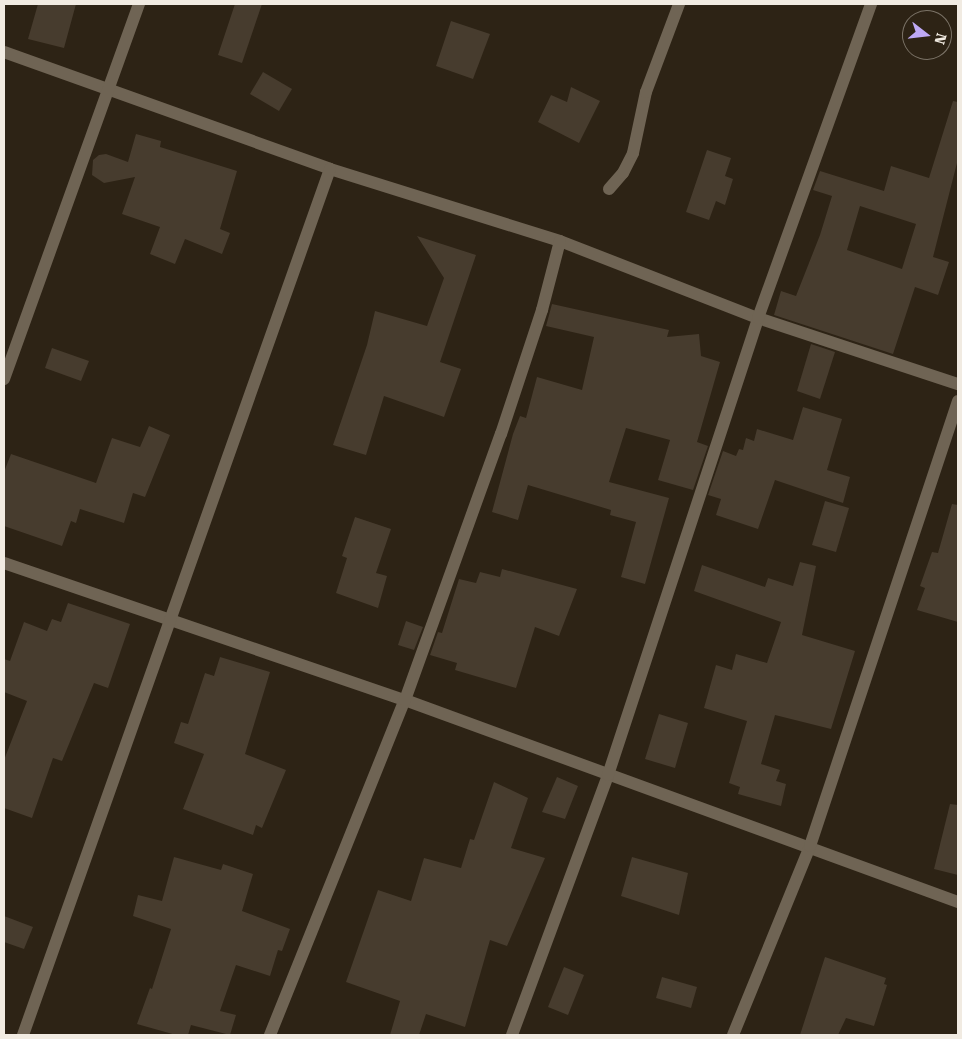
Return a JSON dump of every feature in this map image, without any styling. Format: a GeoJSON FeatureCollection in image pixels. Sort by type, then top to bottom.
{"type":"FeatureCollection","features":[{"type":"Feature","properties":{"kind":"street"},"geometry":{"type":"LineString","coordinates":[[4,379],[138,4]]}},
{"type":"Feature","properties":{"kind":"street"},"geometry":{"type":"LineString","coordinates":[[608,189],[623,172],[633,153],[646,92],[679,4]]}},
{"type":"Feature","properties":{"kind":"street"},"geometry":{"type":"LineString","coordinates":[[512,1035],[608,775],[758,318],[871,4]]}},
{"type":"Feature","properties":{"kind":"street"},"geometry":{"type":"LineString","coordinates":[[4,52],[107,91],[330,169],[560,241],[758,318],[958,384]]}},
{"type":"Feature","properties":{"kind":"street"},"geometry":{"type":"LineString","coordinates":[[23,1035],[330,169]]}},
{"type":"Feature","properties":{"kind":"street"},"geometry":{"type":"LineString","coordinates":[[270,1035],[405,700],[501,434],[542,310],[560,241]]}},
{"type":"Feature","properties":{"kind":"street"},"geometry":{"type":"LineString","coordinates":[[733,1035],[810,846],[958,401]]}},
{"type":"Feature","properties":{"kind":"street"},"geometry":{"type":"LineString","coordinates":[[4,564],[171,619],[405,700],[608,775],[810,846],[958,902]]}},
{"type":"Feature","properties":{"kind":"building"},"geometry":{"type":"Polygon","coordinates":[[[38,4],[76,4],[64,48],[28,39],[38,4]]]}},
{"type":"Feature","properties":{"kind":"building"},"geometry":{"type":"Polygon","coordinates":[[[235,4],[262,4],[242,63],[218,55],[235,4]]]}},
{"type":"Feature","properties":{"kind":"building"},"geometry":{"type":"Polygon","coordinates":[[[451,21],[490,34],[473,79],[436,66],[451,21]]]}},
{"type":"Feature","properties":{"kind":"building"},"geometry":{"type":"Polygon","coordinates":[[[263,72],[292,89],[279,111],[250,94],[263,72]]]}},
{"type":"Feature","properties":{"kind":"building"},"geometry":{"type":"Polygon","coordinates":[[[571,87],[600,101],[579,143],[538,122],[551,95],[567,102],[571,87]]]}},
{"type":"Feature","properties":{"kind":"building"},"geometry":{"type":"Polygon","coordinates":[[[953,101],[958,102],[958,159],[933,257],[949,262],[938,295],[915,287],[893,354],[774,315],[781,291],[796,296],[820,235],[832,196],[813,190],[820,171],[884,191],[891,166],[929,178],[953,101]],[[860,206],[847,250],[902,269],[916,224],[860,206]]]}},
{"type":"Feature","properties":{"kind":"building"},"geometry":{"type":"Polygon","coordinates":[[[136,134],[161,141],[160,147],[237,171],[220,229],[230,233],[222,254],[185,239],[175,264],[150,254],[160,227],[122,214],[135,177],[104,183],[92,175],[93,160],[99,155],[106,154],[128,162],[136,134]]]}},
{"type":"Feature","properties":{"kind":"building"},"geometry":{"type":"Polygon","coordinates":[[[707,150],[731,158],[725,176],[733,179],[725,205],[716,201],[709,220],[686,212],[707,150]]]}},
{"type":"Feature","properties":{"kind":"building"},"geometry":{"type":"Polygon","coordinates":[[[417,236],[476,255],[440,362],[461,369],[444,417],[384,396],[366,455],[333,445],[367,345],[375,311],[427,326],[444,278],[417,236]]]}},
{"type":"Feature","properties":{"kind":"building"},"geometry":{"type":"Polygon","coordinates":[[[552,304],[669,330],[667,337],[699,334],[701,356],[720,362],[697,442],[708,446],[693,490],[658,480],[670,440],[626,428],[609,482],[669,498],[645,584],[621,577],[636,522],[610,515],[611,510],[528,485],[518,520],[492,512],[513,434],[520,416],[526,418],[537,377],[582,390],[594,337],[546,326],[552,304]]]}},
{"type":"Feature","properties":{"kind":"building"},"geometry":{"type":"Polygon","coordinates":[[[811,344],[835,352],[820,399],[797,391],[811,344]]]}},
{"type":"Feature","properties":{"kind":"building"},"geometry":{"type":"Polygon","coordinates":[[[52,348],[89,361],[81,381],[45,368],[52,348]]]}},
{"type":"Feature","properties":{"kind":"building"},"geometry":{"type":"Polygon","coordinates":[[[803,407],[842,419],[827,470],[850,477],[843,503],[775,480],[758,529],[716,515],[721,499],[708,495],[723,451],[736,456],[739,449],[743,450],[746,438],[754,441],[757,429],[793,440],[803,407]]]}},
{"type":"Feature","properties":{"kind":"building"},"geometry":{"type":"Polygon","coordinates":[[[149,426],[170,435],[145,497],[133,493],[124,523],[80,509],[76,523],[71,521],[62,546],[4,526],[4,472],[11,454],[96,483],[112,438],[140,447],[149,426]]]}},
{"type":"Feature","properties":{"kind":"building"},"geometry":{"type":"Polygon","coordinates":[[[825,501],[849,508],[836,552],[812,545],[825,501]]]}},
{"type":"Feature","properties":{"kind":"building"},"geometry":{"type":"Polygon","coordinates":[[[952,504],[958,505],[958,622],[917,610],[925,588],[920,586],[932,552],[938,553],[952,504]]]}},
{"type":"Feature","properties":{"kind":"building"},"geometry":{"type":"Polygon","coordinates":[[[355,517],[391,529],[376,573],[387,576],[378,608],[336,593],[347,558],[342,556],[355,517]]]}},
{"type":"Feature","properties":{"kind":"building"},"geometry":{"type":"Polygon","coordinates":[[[800,562],[816,566],[802,635],[855,651],[831,729],[775,715],[761,764],[780,770],[776,781],[786,784],[781,806],[738,794],[740,787],[729,783],[747,721],[704,708],[716,665],[732,670],[736,654],[767,663],[781,622],[694,591],[702,565],[765,587],[768,578],[793,586],[800,562]]]}},
{"type":"Feature","properties":{"kind":"building"},"geometry":{"type":"Polygon","coordinates":[[[502,569],[577,589],[559,636],[535,627],[516,688],[455,670],[457,663],[430,655],[438,632],[442,633],[459,579],[476,583],[480,572],[500,577],[502,569]]]}},
{"type":"Feature","properties":{"kind":"building"},"geometry":{"type":"Polygon","coordinates":[[[68,603],[130,624],[108,688],[94,683],[62,761],[53,758],[32,818],[4,808],[4,760],[27,701],[4,692],[4,659],[10,661],[24,622],[47,631],[52,619],[61,622],[68,603]]]}},
{"type":"Feature","properties":{"kind":"building"},"geometry":{"type":"Polygon","coordinates":[[[406,621],[423,627],[414,650],[398,645],[406,621]]]}},
{"type":"Feature","properties":{"kind":"building"},"geometry":{"type":"Polygon","coordinates":[[[220,657],[270,672],[245,754],[286,770],[262,828],[256,825],[253,835],[183,809],[204,754],[174,743],[181,722],[188,724],[205,673],[214,676],[220,657]]]}},
{"type":"Feature","properties":{"kind":"building"},"geometry":{"type":"Polygon","coordinates":[[[659,714],[688,723],[675,768],[645,759],[659,714]]]}},
{"type":"Feature","properties":{"kind":"building"},"geometry":{"type":"Polygon","coordinates":[[[557,777],[578,786],[565,819],[542,812],[557,777]]]}},
{"type":"Feature","properties":{"kind":"building"},"geometry":{"type":"Polygon","coordinates":[[[494,782],[528,798],[511,848],[545,858],[507,946],[490,940],[465,1027],[426,1014],[419,1035],[390,1035],[400,1001],[346,982],[378,890],[411,901],[424,858],[461,868],[470,839],[474,840],[494,782]]]}},
{"type":"Feature","properties":{"kind":"building"},"geometry":{"type":"Polygon","coordinates":[[[950,804],[958,805],[958,875],[934,869],[950,804]]]}},
{"type":"Feature","properties":{"kind":"building"},"geometry":{"type":"Polygon","coordinates":[[[174,857],[221,870],[223,864],[253,874],[242,911],[290,929],[282,951],[278,950],[270,976],[236,965],[220,1011],[236,1015],[230,1035],[191,1025],[188,1035],[176,1035],[137,1024],[150,988],[152,989],[171,929],[133,916],[138,895],[162,901],[174,857]]]}},
{"type":"Feature","properties":{"kind":"building"},"geometry":{"type":"Polygon","coordinates":[[[632,857],[688,873],[679,915],[621,896],[632,857]]]}},
{"type":"Feature","properties":{"kind":"building"},"geometry":{"type":"Polygon","coordinates":[[[4,916],[33,927],[24,949],[4,942],[4,916]]]}},
{"type":"Feature","properties":{"kind":"building"},"geometry":{"type":"Polygon","coordinates":[[[825,957],[886,978],[884,984],[887,985],[874,1026],[846,1018],[838,1035],[800,1035],[825,957]]]}},
{"type":"Feature","properties":{"kind":"building"},"geometry":{"type":"Polygon","coordinates":[[[564,967],[584,975],[568,1015],[548,1007],[564,967]]]}},
{"type":"Feature","properties":{"kind":"building"},"geometry":{"type":"Polygon","coordinates":[[[662,977],[697,987],[691,1008],[656,998],[662,977]]]}}]}
